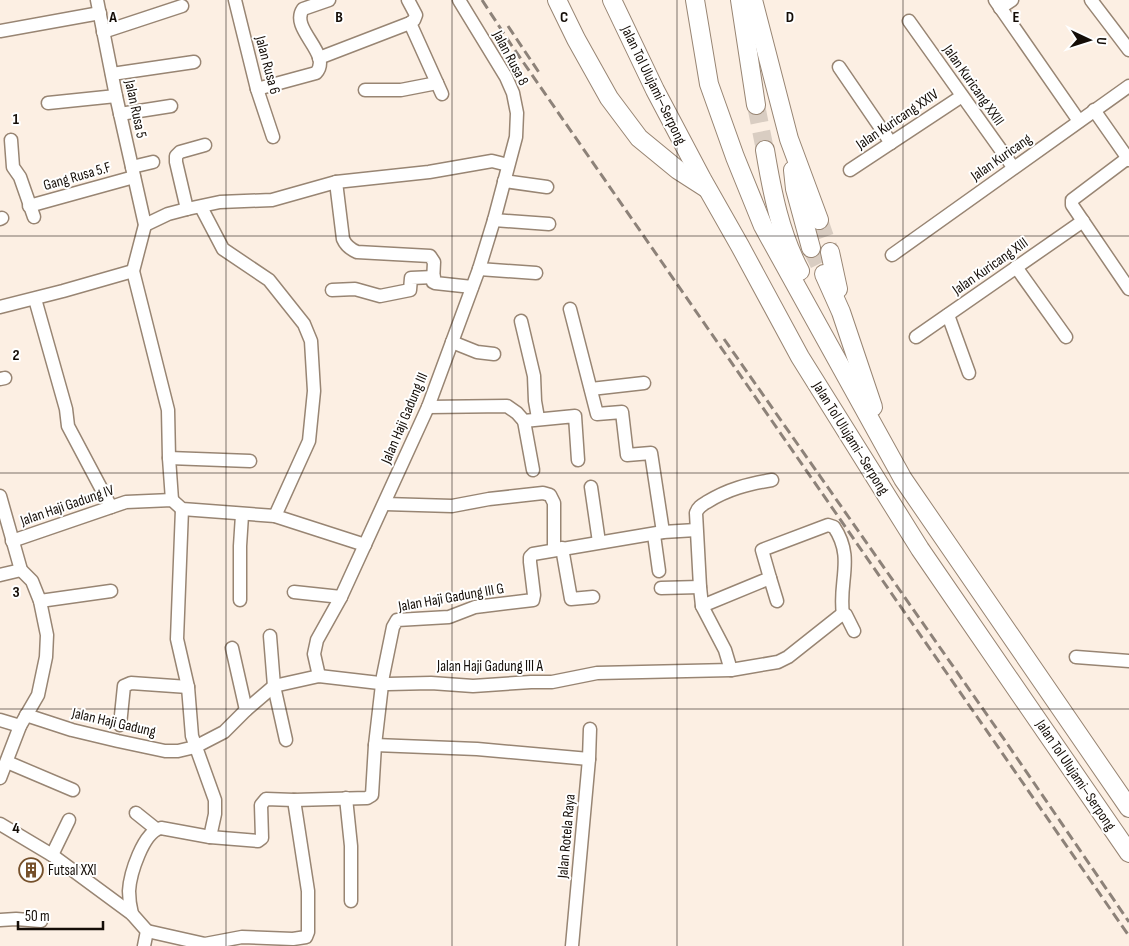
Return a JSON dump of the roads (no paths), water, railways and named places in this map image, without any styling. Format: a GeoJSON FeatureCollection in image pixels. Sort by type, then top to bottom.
{"type":"FeatureCollection","features":[{"type":"Feature","properties":{"kind":"highway"},"geometry":{"type":"LineString","coordinates":[[557,0],[609,98],[639,138],[678,170],[706,188]]}},
{"type":"Feature","properties":{"kind":"highway","name":"Jalan Tol Ulujami–Serpong"},"geometry":{"type":"LineString","coordinates":[[612,0],[655,90],[706,188],[740,246],[800,357],[920,549],[1129,853]]}},
{"type":"Feature","properties":{"kind":"highway","name":"Jalan Tol Ulujami–Serpong"},"geometry":{"type":"LineString","coordinates":[[695,0],[709,84],[735,157],[763,226],[903,479],[1129,808]]}},
{"type":"Feature","properties":{"kind":"highway"},"geometry":{"type":"LineString","coordinates":[[740,0],[756,105]]}},
{"type":"Feature","properties":{"kind":"highway"},"geometry":{"type":"LineString","coordinates":[[753,0],[790,139],[819,220]]}},
{"type":"Feature","properties":{"kind":"highway"},"geometry":{"type":"LineString","coordinates":[[790,139],[795,188],[811,248]]}},
{"type":"Feature","properties":{"kind":"highway"},"geometry":{"type":"LineString","coordinates":[[764,150],[779,219],[793,258],[827,326],[871,401]]}},
{"type":"Feature","properties":{"kind":"highway"},"geometry":{"type":"LineString","coordinates":[[830,252],[841,312]]}},
{"type":"Feature","properties":{"kind":"highway"},"geometry":{"type":"LineString","coordinates":[[824,274],[841,312],[871,401],[903,479]]}},
{"type":"Feature","properties":{"kind":"street","name":"Jalan Rusa 5"},"geometry":{"type":"LineString","coordinates":[[97,0],[116,96],[145,224]]}},
{"type":"Feature","properties":{"kind":"street","name":"Jalan Rusa 6"},"geometry":{"type":"LineString","coordinates":[[235,0],[256,89],[272,137]]}},
{"type":"Feature","properties":{"kind":"street"},"geometry":{"type":"LineString","coordinates":[[256,89],[316,73],[321,65],[301,23],[300,16],[303,9],[329,0]]}},
{"type":"Feature","properties":{"kind":"street"},"geometry":{"type":"LineString","coordinates":[[319,58],[410,23],[416,15],[408,0]]}},
{"type":"Feature","properties":{"kind":"street","name":"Jalan Rusa 8"},"geometry":{"type":"LineString","coordinates":[[459,0],[506,77],[513,94],[516,112],[516,137],[508,165]]}},
{"type":"Feature","properties":{"kind":"street"},"geometry":{"type":"LineString","coordinates":[[1012,0],[997,4],[1079,122]]}},
{"type":"Feature","properties":{"kind":"street"},"geometry":{"type":"LineString","coordinates":[[1091,0],[1129,50]]}},
{"type":"Feature","properties":{"kind":"street"},"geometry":{"type":"LineString","coordinates":[[103,32],[182,6]]}},
{"type":"Feature","properties":{"kind":"street"},"geometry":{"type":"LineString","coordinates":[[0,31],[100,13]]}},
{"type":"Feature","properties":{"kind":"street","name":"Jalan Kuricang XXIII"},"geometry":{"type":"LineString","coordinates":[[909,21],[1013,167]]}},
{"type":"Feature","properties":{"kind":"street"},"geometry":{"type":"LineString","coordinates":[[365,90],[440,88],[410,23]]}},
{"type":"Feature","properties":{"kind":"street"},"geometry":{"type":"LineString","coordinates":[[112,74],[194,62]]}},
{"type":"Feature","properties":{"kind":"street"},"geometry":{"type":"LineString","coordinates":[[839,67],[891,143]]}},
{"type":"Feature","properties":{"kind":"street","name":"Jalan Kuricang"},"geometry":{"type":"LineString","coordinates":[[892,254],[1129,86]]}},
{"type":"Feature","properties":{"kind":"street"},"geometry":{"type":"LineString","coordinates":[[48,103],[116,96]]}},
{"type":"Feature","properties":{"kind":"street","name":"Jalan Kuricang XXIV"},"geometry":{"type":"LineString","coordinates":[[850,170],[962,96]]}},
{"type":"Feature","properties":{"kind":"street"},"geometry":{"type":"LineString","coordinates":[[120,114],[172,106]]}},
{"type":"Feature","properties":{"kind":"street"},"geometry":{"type":"LineString","coordinates":[[1094,110],[1128,158],[1073,197],[1072,205],[1129,289]]}},
{"type":"Feature","properties":{"kind":"street","name":"Gang Rusa 5.F"},"geometry":{"type":"LineString","coordinates":[[11,140],[13,167],[20,177],[32,212],[133,172],[153,162]]}},
{"type":"Feature","properties":{"kind":"street"},"geometry":{"type":"LineString","coordinates":[[187,209],[176,156],[180,152],[205,145]]}},
{"type":"Feature","properties":{"kind":"street"},"geometry":{"type":"LineString","coordinates":[[365,545],[275,516],[242,515],[182,508],[172,500],[168,458],[168,410],[133,271],[145,224],[168,214],[187,209],[220,202],[272,200],[336,182],[430,172],[492,161],[508,165]]}},
{"type":"Feature","properties":{"kind":"street","name":"Jalan Haji Gadung III"},"geometry":{"type":"LineString","coordinates":[[319,676],[314,654],[316,640],[341,596],[428,407],[479,269],[508,165]]}},
{"type":"Feature","properties":{"kind":"street"},"geometry":{"type":"LineString","coordinates":[[336,182],[343,239],[346,245],[357,252],[430,256],[434,260],[433,282],[472,287]]}},
{"type":"Feature","properties":{"kind":"street"},"geometry":{"type":"LineString","coordinates":[[504,182],[547,187]]}},
{"type":"Feature","properties":{"kind":"street"},"geometry":{"type":"LineString","coordinates":[[201,207],[222,250],[270,280],[304,324],[311,341],[314,391],[309,441],[275,516]]}},
{"type":"Feature","properties":{"kind":"street"},"geometry":{"type":"LineString","coordinates":[[494,220],[549,224]]}},
{"type":"Feature","properties":{"kind":"street","name":"Jalan Kuricang XIII"},"geometry":{"type":"LineString","coordinates":[[916,337],[1083,221]]}},
{"type":"Feature","properties":{"kind":"street"},"geometry":{"type":"LineString","coordinates":[[1016,267],[1066,337]]}},
{"type":"Feature","properties":{"kind":"street"},"geometry":{"type":"LineString","coordinates":[[479,269],[536,272]]}},
{"type":"Feature","properties":{"kind":"street"},"geometry":{"type":"LineString","coordinates":[[0,307],[133,271]]}},
{"type":"Feature","properties":{"kind":"street"},"geometry":{"type":"LineString","coordinates":[[332,290],[355,288],[380,296],[410,290],[411,278],[434,277]]}},
{"type":"Feature","properties":{"kind":"street"},"geometry":{"type":"LineString","coordinates":[[35,299],[66,408],[68,426],[111,507]]}},
{"type":"Feature","properties":{"kind":"street"},"geometry":{"type":"LineString","coordinates":[[570,310],[597,414]]}},
{"type":"Feature","properties":{"kind":"street"},"geometry":{"type":"LineString","coordinates":[[948,315],[969,373]]}},
{"type":"Feature","properties":{"kind":"street"},"geometry":{"type":"LineString","coordinates":[[521,321],[534,376],[538,418]]}},
{"type":"Feature","properties":{"kind":"street"},"geometry":{"type":"LineString","coordinates":[[452,342],[478,352],[494,354]]}},
{"type":"Feature","properties":{"kind":"street"},"geometry":{"type":"LineString","coordinates":[[591,389],[644,383]]}},
{"type":"Feature","properties":{"kind":"street"},"geometry":{"type":"LineString","coordinates":[[428,407],[507,406],[524,421],[533,470]]}},
{"type":"Feature","properties":{"kind":"street"},"geometry":{"type":"LineString","coordinates":[[524,421],[538,418],[622,412],[627,455],[652,453],[659,571]]}},
{"type":"Feature","properties":{"kind":"street"},"geometry":{"type":"LineString","coordinates":[[573,416],[578,460]]}},
{"type":"Feature","properties":{"kind":"street"},"geometry":{"type":"LineString","coordinates":[[168,458],[250,461]]}},
{"type":"Feature","properties":{"kind":"street"},"geometry":{"type":"LineString","coordinates":[[731,670],[725,650],[702,606],[696,512],[700,506],[720,493],[742,485],[772,480]]}},
{"type":"Feature","properties":{"kind":"street"},"geometry":{"type":"LineString","coordinates":[[591,487],[599,542]]}},
{"type":"Feature","properties":{"kind":"street"},"geometry":{"type":"LineString","coordinates":[[385,504],[452,506],[489,499],[543,493],[550,495],[554,503],[558,549],[571,599],[593,597]]}},
{"type":"Feature","properties":{"kind":"street"},"geometry":{"type":"LineString","coordinates":[[0,496],[21,570],[32,581],[40,601],[47,635],[46,657],[38,695],[23,721],[0,778]]}},
{"type":"Feature","properties":{"kind":"street","name":"Jalan Haji Gadung IV"},"geometry":{"type":"LineString","coordinates":[[12,541],[126,502],[172,500]]}},
{"type":"Feature","properties":{"kind":"street"},"geometry":{"type":"LineString","coordinates":[[182,508],[176,639],[188,687],[192,736],[214,800],[215,814],[210,838]]}},
{"type":"Feature","properties":{"kind":"street"},"geometry":{"type":"LineString","coordinates":[[240,600],[242,515]]}},
{"type":"Feature","properties":{"kind":"street"},"geometry":{"type":"LineString","coordinates":[[777,601],[762,550],[828,525],[834,527],[844,546],[845,554],[843,614],[846,615],[854,631]]}},
{"type":"Feature","properties":{"kind":"street","name":"Jalan Haji Gadung III G"},"geometry":{"type":"LineString","coordinates":[[346,798],[367,798],[372,795],[382,683],[392,627],[397,620],[449,617],[475,607],[533,600],[530,557],[534,554],[658,533],[696,530]]}},
{"type":"Feature","properties":{"kind":"street"},"geometry":{"type":"LineString","coordinates":[[0,575],[21,570]]}},
{"type":"Feature","properties":{"kind":"street"},"geometry":{"type":"LineString","coordinates":[[702,606],[770,578]]}},
{"type":"Feature","properties":{"kind":"street"},"geometry":{"type":"LineString","coordinates":[[661,588],[700,587]]}},
{"type":"Feature","properties":{"kind":"street"},"geometry":{"type":"LineString","coordinates":[[40,601],[111,591]]}},
{"type":"Feature","properties":{"kind":"street"},"geometry":{"type":"LineString","coordinates":[[294,592],[341,596]]}},
{"type":"Feature","properties":{"kind":"street","name":"Jalan Haji Gadung III A"},"geometry":{"type":"LineString","coordinates":[[382,683],[431,683],[473,686],[552,682],[597,673],[731,670],[778,662],[788,657],[843,614]]}},
{"type":"Feature","properties":{"kind":"street"},"geometry":{"type":"LineString","coordinates":[[270,636],[274,686],[286,740]]}},
{"type":"Feature","properties":{"kind":"street"},"geometry":{"type":"LineString","coordinates":[[232,648],[246,710]]}},
{"type":"Feature","properties":{"kind":"street"},"geometry":{"type":"LineString","coordinates":[[1076,657],[1129,661]]}},
{"type":"Feature","properties":{"kind":"street"},"geometry":{"type":"LineString","coordinates":[[195,747],[224,732],[274,686],[319,676],[382,683]]}},
{"type":"Feature","properties":{"kind":"street"},"geometry":{"type":"LineString","coordinates":[[120,725],[124,686],[131,684],[188,687]]}},
{"type":"Feature","properties":{"kind":"street","name":"Jalan Haji Gadung"},"geometry":{"type":"LineString","coordinates":[[0,720],[23,721],[153,748],[178,751],[195,747]]}},
{"type":"Feature","properties":{"kind":"street","name":"Jalan Rotela Raya"},"geometry":{"type":"LineString","coordinates":[[572,946],[590,729]]}},
{"type":"Feature","properties":{"kind":"street"},"geometry":{"type":"LineString","coordinates":[[375,745],[477,748],[589,759]]}},
{"type":"Feature","properties":{"kind":"street"},"geometry":{"type":"LineString","coordinates":[[7,762],[73,790]]}},
{"type":"Feature","properties":{"kind":"street"},"geometry":{"type":"LineString","coordinates":[[132,914],[129,900],[132,874],[146,839],[156,829],[161,828],[210,838],[258,841],[262,838],[261,805],[266,799],[346,798],[351,846],[351,901]]}},
{"type":"Feature","properties":{"kind":"street"},"geometry":{"type":"LineString","coordinates":[[0,824],[52,855],[132,914],[146,932],[205,944],[242,937],[304,938],[308,932],[308,891],[294,800]]}},
{"type":"Feature","properties":{"kind":"street"},"geometry":{"type":"LineString","coordinates":[[136,813],[156,829]]}},
{"type":"Feature","properties":{"kind":"street"},"geometry":{"type":"LineString","coordinates":[[52,855],[69,820]]}},
{"type":"Feature","properties":{"kind":"street"},"geometry":{"type":"LineString","coordinates":[[0,920],[41,921]]}},
{"type":"Feature","properties":{"kind":"street"},"geometry":{"type":"LineString","coordinates":[[144,946],[146,932]]}},
{"type":"Feature","properties":{"kind":"tunnel"},"geometry":{"type":"LineString","coordinates":[[756,105],[765,150]]}},
{"type":"Feature","properties":{"kind":"tunnel"},"geometry":{"type":"LineString","coordinates":[[819,220],[830,252]]}},
{"type":"Feature","properties":{"kind":"tunnel"},"geometry":{"type":"LineString","coordinates":[[811,248],[824,274]]}},
{"type":"Feature","properties":{"kind":"railway"},"geometry":{"type":"LineString","coordinates":[[482,0],[1129,936]]}},
{"type":"Feature","properties":{"kind":"railway"},"geometry":{"type":"LineString","coordinates":[[508,26],[540,74]]}},
{"type":"Feature","properties":{"kind":"railway"},"geometry":{"type":"LineString","coordinates":[[724,339],[1006,742],[1129,922]]}},
{"type":"Feature","properties":{"kind":"place","name":"Futsal XXI"},"geometry":{"type":"Point","coordinates":[31,870]}}]}
